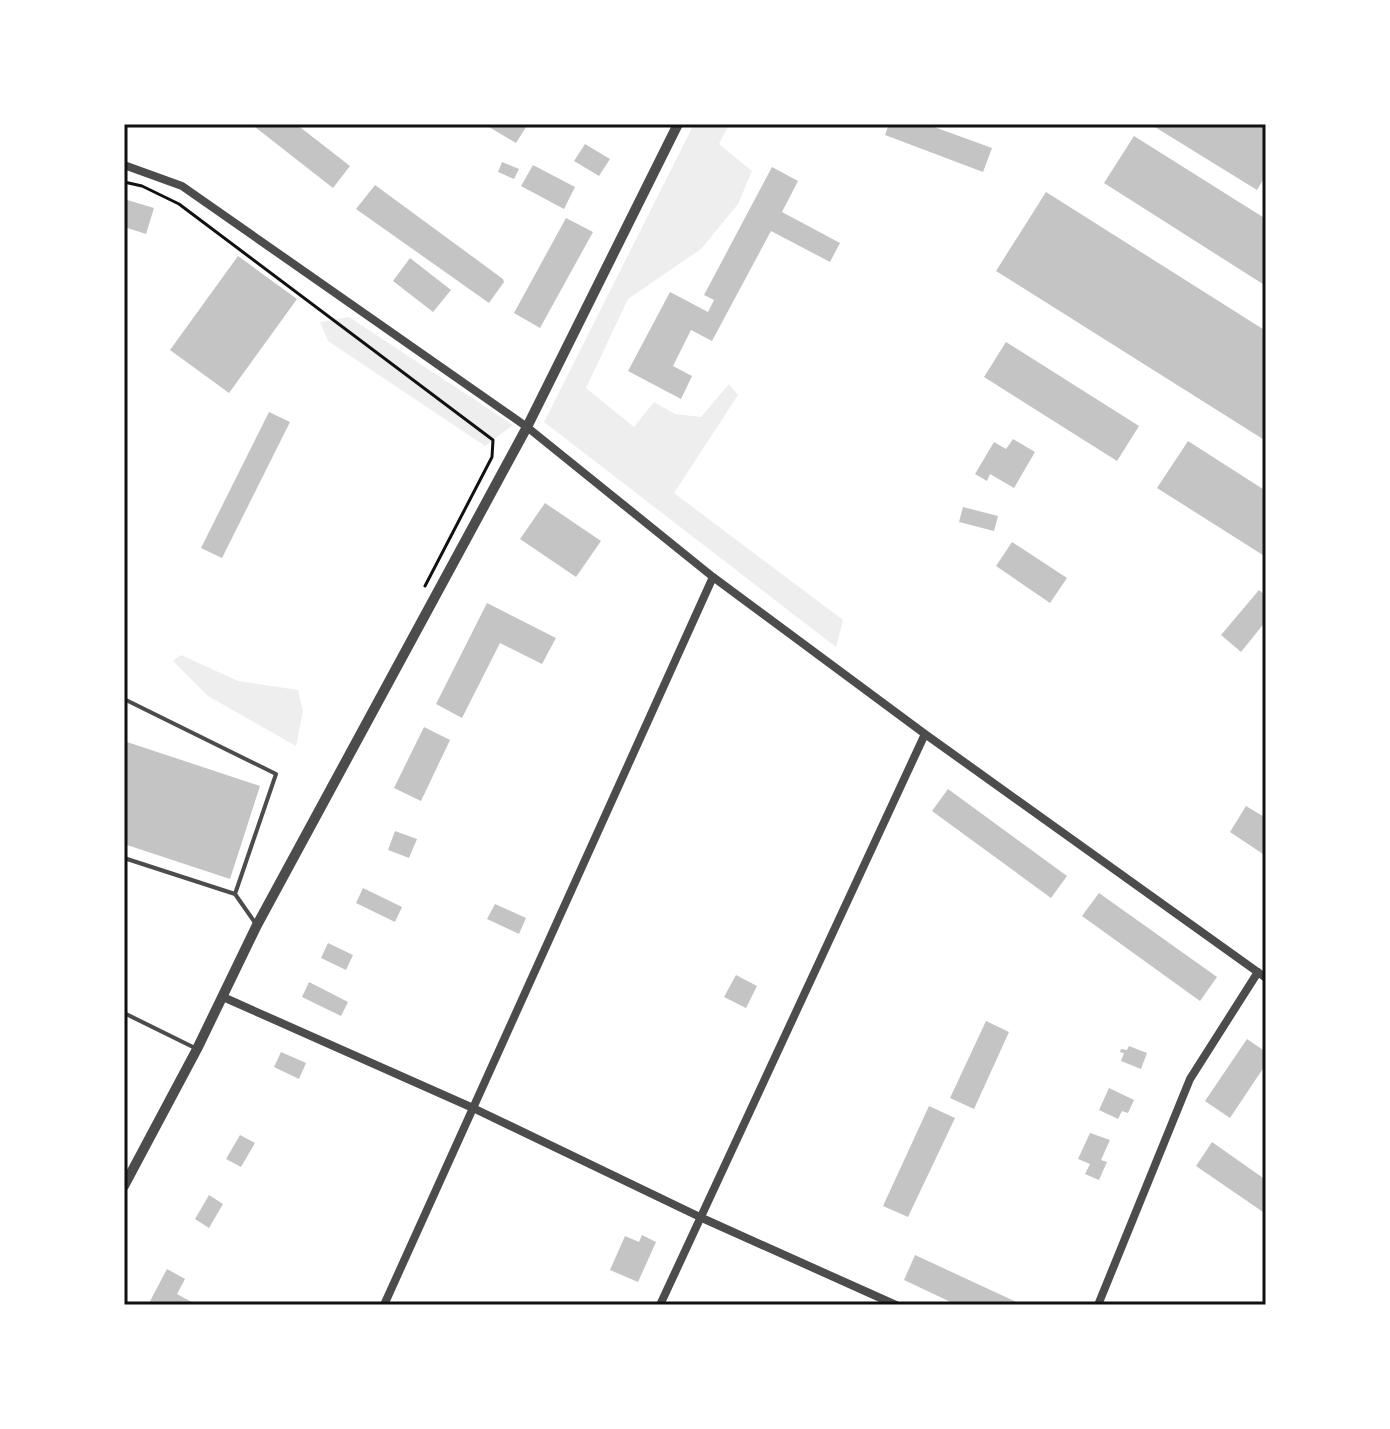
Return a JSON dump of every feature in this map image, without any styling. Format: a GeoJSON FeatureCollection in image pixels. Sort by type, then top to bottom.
{"type":"FeatureCollection","features":[{"type":"Feature","properties":{"kind":"street"},"geometry":{"type":"LineString","coordinates":[[124,1186],[197,1049],[257,925],[527,427],[678,124]]}},
{"type":"Feature","properties":{"kind":"street"},"geometry":{"type":"LineString","coordinates":[[124,165],[182,186],[527,427],[713,577],[925,734],[1262,975],[1190,1079],[1098,1305]]}},
{"type":"Feature","properties":{"kind":"street"},"geometry":{"type":"LineString","coordinates":[[384,1305],[713,577]]}},
{"type":"Feature","properties":{"kind":"street"},"geometry":{"type":"LineString","coordinates":[[660,1305],[925,734]]}},
{"type":"Feature","properties":{"kind":"street"},"geometry":{"type":"LineString","coordinates":[[223,997],[473,1108],[702,1218],[896,1305]]}},
{"type":"Feature","properties":{"kind":"lane"},"geometry":{"type":"LineString","coordinates":[[124,699],[276,774],[235,894]]}},
{"type":"Feature","properties":{"kind":"lane"},"geometry":{"type":"LineString","coordinates":[[124,858],[235,894],[257,925]]}},
{"type":"Feature","properties":{"kind":"lane"},"geometry":{"type":"LineString","coordinates":[[124,1013],[197,1049]]}},
{"type":"Feature","properties":{"kind":"path"},"geometry":{"type":"LineString","coordinates":[[124,182],[142,186],[179,204],[493,440],[492,457],[420,597]]}},
{"type":"Feature","properties":{"kind":"shaded area"},"geometry":{"type":"Polygon","coordinates":[[[694,124],[729,124],[719,144],[752,171],[738,204],[701,249],[628,299],[586,388],[634,427],[654,402],[675,414],[701,417],[729,384],[738,395],[674,493],[843,620],[836,647],[544,422],[694,124]]]}},
{"type":"Feature","properties":{"kind":"shaded area"},"geometry":{"type":"Polygon","coordinates":[[[349,317],[513,425],[485,446],[328,341],[320,322],[349,317]]]}},
{"type":"Feature","properties":{"kind":"shaded area"},"geometry":{"type":"Polygon","coordinates":[[[181,655],[238,681],[298,690],[303,711],[296,746],[208,696],[173,661],[181,655]]]}},
{"type":"Feature","properties":{"kind":"building"},"geometry":{"type":"Polygon","coordinates":[[[251,124],[296,124],[350,166],[333,188],[251,124]]]}},
{"type":"Feature","properties":{"kind":"building"},"geometry":{"type":"Polygon","coordinates":[[[484,124],[528,124],[516,143],[484,124]]]}},
{"type":"Feature","properties":{"kind":"building"},"geometry":{"type":"Polygon","coordinates":[[[889,124],[926,124],[992,148],[983,172],[885,135],[889,124]]]}},
{"type":"Feature","properties":{"kind":"building"},"geometry":{"type":"Polygon","coordinates":[[[1150,124],[1260,124],[1266,128],[1266,175],[1257,190],[1150,124]]]}},
{"type":"Feature","properties":{"kind":"building"},"geometry":{"type":"Polygon","coordinates":[[[1134,136],[1266,219],[1266,286],[1104,183],[1134,136]]]}},
{"type":"Feature","properties":{"kind":"building"},"geometry":{"type":"Polygon","coordinates":[[[585,144],[610,159],[599,176],[574,161],[585,144]]]}},
{"type":"Feature","properties":{"kind":"building"},"geometry":{"type":"Polygon","coordinates":[[[502,162],[519,169],[514,179],[498,172],[502,162]]]}},
{"type":"Feature","properties":{"kind":"building"},"geometry":{"type":"Polygon","coordinates":[[[533,165],[575,187],[564,209],[521,186],[533,165]]]}},
{"type":"Feature","properties":{"kind":"building"},"geometry":{"type":"Polygon","coordinates":[[[772,167],[798,181],[782,212],[840,243],[830,262],[771,231],[712,341],[691,330],[673,366],[692,376],[681,399],[628,371],[670,292],[708,312],[714,300],[704,295],[772,167]]]}},
{"type":"Feature","properties":{"kind":"building"},"geometry":{"type":"Polygon","coordinates":[[[375,185],[503,279],[489,303],[356,209],[375,185]]]}},
{"type":"Feature","properties":{"kind":"building"},"geometry":{"type":"Polygon","coordinates":[[[1046,192],[1266,331],[1266,441],[996,271],[1046,192]]]}},
{"type":"Feature","properties":{"kind":"building"},"geometry":{"type":"Polygon","coordinates":[[[124,199],[154,208],[146,234],[124,227],[124,199]]]}},
{"type":"Feature","properties":{"kind":"building"},"geometry":{"type":"Polygon","coordinates":[[[566,218],[593,232],[540,328],[514,313],[566,218]]]}},
{"type":"Feature","properties":{"kind":"building"},"geometry":{"type":"Polygon","coordinates":[[[238,256],[297,299],[229,393],[170,350],[238,256]]]}},
{"type":"Feature","properties":{"kind":"building"},"geometry":{"type":"Polygon","coordinates":[[[410,258],[451,290],[433,312],[393,281],[410,258]]]}},
{"type":"Feature","properties":{"kind":"building"},"geometry":{"type":"Polygon","coordinates":[[[1006,342],[1139,426],[1117,461],[984,377],[1006,342]]]}},
{"type":"Feature","properties":{"kind":"building"},"geometry":{"type":"Polygon","coordinates":[[[269,412],[290,422],[222,558],[201,548],[269,412]]]}},
{"type":"Feature","properties":{"kind":"building"},"geometry":{"type":"Polygon","coordinates":[[[1013,439],[1035,452],[1014,488],[990,474],[987,481],[975,474],[994,442],[1006,449],[1013,439]]]}},
{"type":"Feature","properties":{"kind":"building"},"geometry":{"type":"Polygon","coordinates":[[[1188,441],[1266,491],[1266,557],[1157,488],[1188,441]]]}},
{"type":"Feature","properties":{"kind":"building"},"geometry":{"type":"Polygon","coordinates":[[[545,503],[601,541],[576,577],[520,539],[545,503]]]}},
{"type":"Feature","properties":{"kind":"building"},"geometry":{"type":"Polygon","coordinates":[[[963,507],[998,516],[994,531],[959,522],[963,507]]]}},
{"type":"Feature","properties":{"kind":"building"},"geometry":{"type":"Polygon","coordinates":[[[1012,542],[1067,578],[1050,603],[996,566],[1012,542]]]}},
{"type":"Feature","properties":{"kind":"building"},"geometry":{"type":"Polygon","coordinates":[[[1259,590],[1266,596],[1266,621],[1241,652],[1221,635],[1259,590]]]}},
{"type":"Feature","properties":{"kind":"building"},"geometry":{"type":"Polygon","coordinates":[[[487,603],[556,638],[542,664],[500,643],[462,718],[436,704],[487,603]]]}},
{"type":"Feature","properties":{"kind":"building"},"geometry":{"type":"Polygon","coordinates":[[[424,727],[450,740],[421,801],[394,788],[424,727]]]}},
{"type":"Feature","properties":{"kind":"building"},"geometry":{"type":"Polygon","coordinates":[[[124,741],[260,786],[230,879],[124,844],[124,741]]]}},
{"type":"Feature","properties":{"kind":"building"},"geometry":{"type":"Polygon","coordinates":[[[948,789],[1067,876],[1051,898],[932,811],[948,789]]]}},
{"type":"Feature","properties":{"kind":"building"},"geometry":{"type":"Polygon","coordinates":[[[1246,806],[1266,818],[1266,856],[1230,832],[1246,806]]]}},
{"type":"Feature","properties":{"kind":"building"},"geometry":{"type":"Polygon","coordinates":[[[395,831],[417,839],[409,858],[388,850],[395,831]]]}},
{"type":"Feature","properties":{"kind":"building"},"geometry":{"type":"Polygon","coordinates":[[[363,888],[402,907],[395,922],[356,903],[363,888]]]}},
{"type":"Feature","properties":{"kind":"building"},"geometry":{"type":"Polygon","coordinates":[[[1099,893],[1217,977],[1200,1001],[1082,916],[1099,893]]]}},
{"type":"Feature","properties":{"kind":"building"},"geometry":{"type":"Polygon","coordinates":[[[495,904],[526,918],[519,934],[487,919],[495,904]]]}},
{"type":"Feature","properties":{"kind":"building"},"geometry":{"type":"Polygon","coordinates":[[[328,943],[353,955],[346,970],[321,958],[328,943]]]}},
{"type":"Feature","properties":{"kind":"building"},"geometry":{"type":"Polygon","coordinates":[[[736,975],[757,986],[746,1008],[724,997],[736,975]]]}},
{"type":"Feature","properties":{"kind":"building"},"geometry":{"type":"Polygon","coordinates":[[[309,982],[348,1002],[341,1016],[302,997],[309,982]]]}},
{"type":"Feature","properties":{"kind":"building"},"geometry":{"type":"Polygon","coordinates":[[[986,1021],[1009,1032],[974,1109],[950,1098],[986,1021]]]}},
{"type":"Feature","properties":{"kind":"building"},"geometry":{"type":"Polygon","coordinates":[[[1247,1039],[1266,1052],[1266,1064],[1230,1118],[1205,1101],[1247,1039]]]}},
{"type":"Feature","properties":{"kind":"building"},"geometry":{"type":"Polygon","coordinates":[[[1129,1046],[1147,1053],[1141,1069],[1121,1061],[1124,1053],[1120,1052],[1121,1049],[1127,1050],[1129,1046]]]}},
{"type":"Feature","properties":{"kind":"building"},"geometry":{"type":"Polygon","coordinates":[[[281,1052],[306,1063],[299,1079],[274,1067],[281,1052]]]}},
{"type":"Feature","properties":{"kind":"building"},"geometry":{"type":"Polygon","coordinates":[[[1109,1088],[1134,1100],[1128,1113],[1122,1111],[1118,1119],[1099,1110],[1109,1088]]]}},
{"type":"Feature","properties":{"kind":"building"},"geometry":{"type":"Polygon","coordinates":[[[929,1106],[955,1118],[908,1217],[883,1206],[929,1106]]]}},
{"type":"Feature","properties":{"kind":"building"},"geometry":{"type":"Polygon","coordinates":[[[1090,1133],[1110,1140],[1101,1160],[1107,1162],[1099,1180],[1085,1174],[1090,1164],[1078,1159],[1090,1133]]]}},
{"type":"Feature","properties":{"kind":"building"},"geometry":{"type":"Polygon","coordinates":[[[240,1135],[255,1143],[241,1167],[226,1159],[240,1135]]]}},
{"type":"Feature","properties":{"kind":"building"},"geometry":{"type":"Polygon","coordinates":[[[1212,1142],[1266,1180],[1266,1214],[1196,1166],[1212,1142]]]}},
{"type":"Feature","properties":{"kind":"building"},"geometry":{"type":"Polygon","coordinates":[[[209,1195],[223,1204],[209,1228],[195,1219],[209,1195]]]}},
{"type":"Feature","properties":{"kind":"building"},"geometry":{"type":"Polygon","coordinates":[[[642,1235],[656,1242],[638,1282],[610,1270],[625,1236],[639,1242],[642,1235]]]}},
{"type":"Feature","properties":{"kind":"building"},"geometry":{"type":"Polygon","coordinates":[[[915,1255],[1023,1305],[957,1305],[904,1280],[915,1255]]]}},
{"type":"Feature","properties":{"kind":"building"},"geometry":{"type":"Polygon","coordinates":[[[167,1269],[185,1279],[177,1294],[197,1305],[148,1305],[167,1269]]]}}]}
